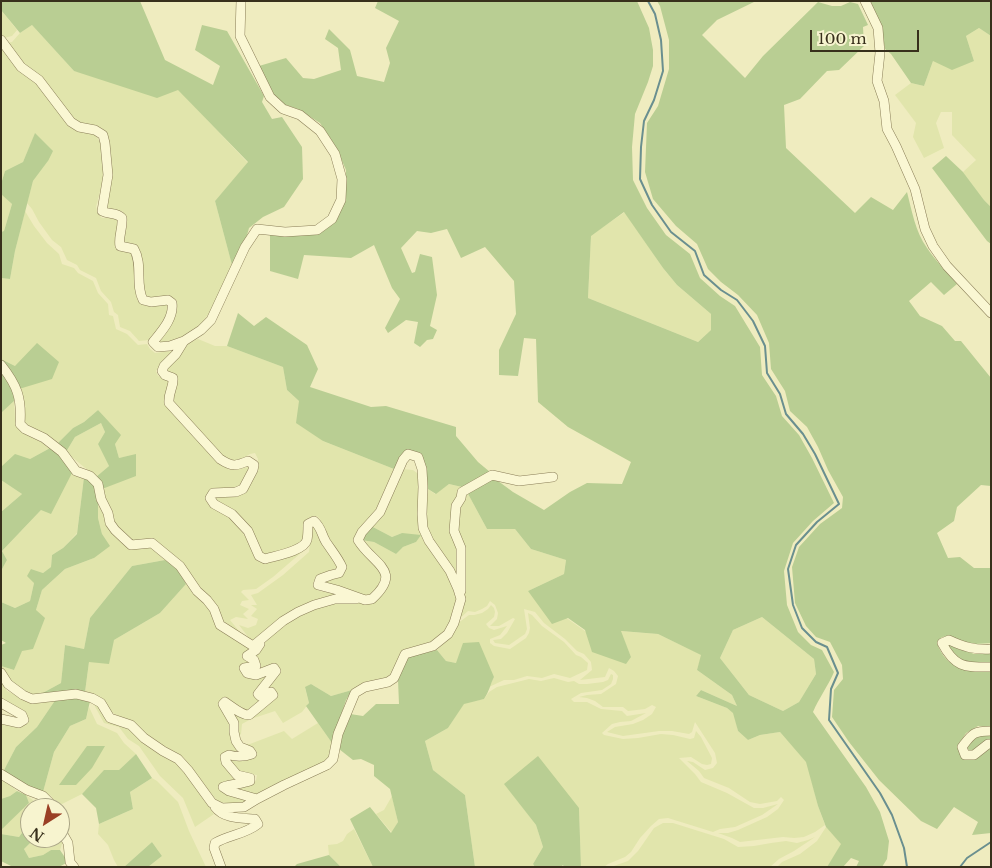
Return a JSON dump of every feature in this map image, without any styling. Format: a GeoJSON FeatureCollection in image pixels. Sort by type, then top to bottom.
{"type":"FeatureCollection","features":[{"type":"Feature","properties":{"kind":"street"},"geometry":{"type":"LineString","coordinates":[[1,40],[21,66],[39,80],[71,122],[78,127],[95,130],[103,135],[108,175],[102,211],[118,214],[122,218],[123,227],[119,241],[120,246],[134,249],[137,254],[140,294],[143,300],[151,302],[168,300],[172,303],[173,309],[170,320],[153,342],[158,347],[170,346],[184,341],[201,330],[211,320],[245,247],[257,230],[285,232],[317,230],[332,219],[341,200],[342,179],[335,154],[320,131],[300,115],[283,109],[270,97],[240,36],[241,1]]}},
{"type":"Feature","properties":{"kind":"street"},"geometry":{"type":"LineString","coordinates":[[865,1],[878,28],[880,53],[877,81],[884,101],[887,129],[915,188],[925,229],[933,246],[947,266],[991,313]]}},
{"type":"Feature","properties":{"kind":"street"},"geometry":{"type":"LineString","coordinates":[[184,341],[162,371],[165,375],[173,378],[174,382],[168,396],[169,403],[220,459],[230,465],[239,465],[248,461],[254,465],[243,489],[236,492],[213,493],[210,498],[214,504],[232,514],[248,530],[259,556],[265,559],[304,546],[307,540],[308,524],[314,521],[320,526],[326,541],[339,559],[342,567],[338,573],[320,579],[318,586],[366,600]]}},
{"type":"Feature","properties":{"kind":"street"},"geometry":{"type":"LineString","coordinates":[[1,365],[9,374],[18,392],[21,409],[20,424],[25,429],[44,438],[62,452],[76,471],[90,476],[98,484],[110,524],[115,530],[131,545],[152,543],[180,566],[197,591],[208,600],[214,609],[220,625],[253,646],[283,621],[314,605],[335,599],[372,599],[379,593],[385,583],[386,572],[363,548],[358,540],[362,532],[380,512],[403,460],[408,454],[418,457],[422,469],[423,528],[429,542],[450,571],[461,599]]}},
{"type":"Feature","properties":{"kind":"street"},"geometry":{"type":"LineString","coordinates":[[212,803],[222,808],[244,807],[256,799],[327,765],[333,759],[338,734],[355,693],[365,687],[388,682],[394,678],[405,654],[433,646],[448,634],[454,623],[461,599],[461,548],[454,531],[456,506],[462,492],[492,474],[519,481],[554,477]]}},
{"type":"Feature","properties":{"kind":"street"},"geometry":{"type":"LineString","coordinates":[[256,799],[229,791],[223,787],[250,781],[250,778],[237,775],[226,762],[226,757],[229,755],[236,757],[252,754],[250,751],[240,747],[236,741],[234,723],[223,704],[226,702],[244,715],[250,715],[273,695],[271,692],[260,696],[258,694],[276,670],[274,668],[256,675],[247,673],[244,668],[256,666],[254,660],[247,656],[256,650],[264,638]]}},
{"type":"Feature","properties":{"kind":"street"},"geometry":{"type":"LineString","coordinates":[[991,649],[970,648],[949,640],[942,643],[948,654],[958,664],[972,667],[991,667]]}},
{"type":"Feature","properties":{"kind":"street"},"geometry":{"type":"LineString","coordinates":[[1,673],[8,684],[23,696],[32,699],[76,694],[97,700],[110,718],[131,726],[144,738],[178,759],[218,811],[230,817],[255,819],[258,824],[250,830],[232,835],[215,843],[214,848],[221,867]]}},
{"type":"Feature","properties":{"kind":"street"},"geometry":{"type":"LineString","coordinates":[[1,703],[22,715],[24,720],[19,723],[1,719]]}},
{"type":"Feature","properties":{"kind":"street"},"geometry":{"type":"LineString","coordinates":[[991,731],[979,730],[969,737],[962,747],[965,755],[974,755],[988,744],[991,744]]}},
{"type":"Feature","properties":{"kind":"street"},"geometry":{"type":"LineString","coordinates":[[1,774],[45,798]]}},
{"type":"Feature","properties":{"kind":"street"},"geometry":{"type":"LineString","coordinates":[[69,848],[70,862],[74,867]]}},
{"type":"Feature","properties":{"kind":"green space"},"geometry":{"type":"Polygon","coordinates":[[[1,1],[140,1],[165,60],[213,85],[220,66],[195,50],[202,25],[227,31],[264,96],[262,102],[272,119],[282,117],[302,147],[303,179],[284,207],[263,217],[249,228],[246,239],[232,265],[215,201],[248,162],[178,90],[157,98],[74,71],[32,25],[20,33],[1,10],[1,1]]]}},
{"type":"Feature","properties":{"kind":"green space"},"geometry":{"type":"Polygon","coordinates":[[[378,1],[637,1],[649,28],[653,50],[653,66],[635,114],[632,147],[633,180],[647,208],[666,235],[690,254],[700,278],[720,296],[735,306],[760,347],[762,375],[776,396],[782,416],[799,435],[834,503],[813,521],[793,543],[784,571],[787,605],[798,632],[811,645],[822,650],[834,672],[813,712],[866,787],[880,812],[889,841],[887,859],[882,867],[856,867],[859,861],[851,858],[843,867],[827,867],[841,844],[826,827],[806,762],[780,732],[760,735],[748,740],[738,731],[733,713],[727,708],[696,696],[701,690],[737,706],[732,695],[697,670],[701,655],[658,634],[621,631],[631,657],[626,664],[592,652],[585,630],[568,618],[552,624],[528,591],[564,574],[566,560],[531,549],[515,529],[487,529],[467,492],[494,478],[513,492],[544,510],[587,483],[622,484],[631,462],[568,427],[538,402],[536,339],[524,338],[518,376],[499,375],[499,350],[516,314],[514,281],[485,247],[461,258],[447,229],[431,233],[417,231],[401,248],[412,273],[415,272],[420,254],[432,257],[437,295],[430,326],[437,330],[433,339],[427,340],[420,347],[414,343],[418,322],[406,320],[388,333],[385,328],[400,299],[392,288],[374,245],[351,258],[304,255],[298,279],[270,271],[270,232],[287,234],[336,220],[346,197],[346,170],[336,147],[320,123],[298,109],[283,104],[272,94],[259,66],[286,58],[303,78],[314,79],[341,70],[338,48],[325,39],[329,29],[350,50],[357,76],[384,82],[390,63],[386,48],[399,21],[375,8],[378,1]],[[624,212],[591,236],[588,298],[698,342],[711,330],[711,314],[677,285],[624,212]],[[762,617],[733,630],[720,658],[749,695],[783,711],[799,702],[816,674],[814,659],[762,617]]]}},
{"type":"Feature","properties":{"kind":"green space"},"geometry":{"type":"Polygon","coordinates":[[[657,1],[756,1],[717,20],[702,35],[745,78],[763,56],[818,2],[832,6],[841,6],[850,2],[858,4],[868,25],[863,27],[864,46],[839,70],[827,71],[800,99],[784,105],[786,148],[855,213],[871,197],[893,210],[907,192],[914,221],[923,241],[957,284],[944,295],[931,282],[909,301],[920,316],[942,326],[955,341],[961,341],[991,378],[991,486],[981,485],[957,507],[954,521],[937,533],[948,558],[960,557],[974,568],[991,569],[991,643],[976,644],[964,642],[950,636],[942,637],[937,643],[946,659],[958,666],[991,670],[991,727],[978,726],[966,733],[957,747],[962,757],[991,747],[991,833],[972,835],[978,822],[954,807],[937,829],[921,821],[879,780],[832,717],[834,690],[843,679],[842,665],[830,642],[816,637],[806,626],[795,603],[792,567],[799,547],[820,524],[842,508],[843,497],[807,427],[790,411],[785,391],[771,369],[769,343],[757,315],[738,295],[708,269],[697,244],[676,226],[653,199],[645,172],[647,123],[658,106],[669,69],[669,40],[657,1]]]}},
{"type":"Feature","properties":{"kind":"green space"},"geometry":{"type":"Polygon","coordinates":[[[870,1],[991,1],[991,36],[979,28],[966,36],[974,61],[952,70],[933,61],[924,86],[911,83],[891,54],[885,49],[881,26],[870,1]]]}},
{"type":"Feature","properties":{"kind":"green space"},"geometry":{"type":"Polygon","coordinates":[[[1,10],[17,30],[12,36],[4,38],[1,34],[1,10]]]}},
{"type":"Feature","properties":{"kind":"green space"},"geometry":{"type":"Polygon","coordinates":[[[32,25],[74,71],[178,89],[248,163],[215,201],[232,265],[210,312],[198,328],[192,332],[168,343],[161,344],[159,342],[175,318],[177,301],[172,297],[147,299],[143,293],[140,250],[123,243],[127,225],[122,211],[110,211],[107,208],[111,184],[111,161],[104,131],[75,121],[7,43],[12,42],[20,33],[32,25]]]}},
{"type":"Feature","properties":{"kind":"green space"},"geometry":{"type":"Polygon","coordinates":[[[979,28],[991,36],[991,207],[963,172],[976,160],[952,135],[952,112],[941,112],[936,123],[944,148],[924,158],[913,137],[916,123],[895,95],[911,83],[924,86],[933,61],[974,61],[966,36],[979,28]]]}},
{"type":"Feature","properties":{"kind":"green space"},"geometry":{"type":"Polygon","coordinates":[[[1,47],[38,83],[69,127],[95,135],[101,143],[104,176],[96,207],[98,214],[102,218],[117,218],[119,228],[115,239],[115,247],[118,251],[130,251],[133,253],[138,301],[145,306],[166,304],[169,309],[163,324],[149,340],[139,341],[130,331],[120,327],[118,315],[114,312],[111,302],[101,291],[96,278],[80,270],[77,265],[67,260],[61,247],[52,240],[27,203],[33,181],[48,161],[35,134],[23,162],[5,171],[1,184],[1,47]]]}},
{"type":"Feature","properties":{"kind":"green space"},"geometry":{"type":"Polygon","coordinates":[[[35,133],[53,151],[33,181],[15,251],[10,279],[1,278],[1,232],[4,231],[12,204],[1,194],[1,184],[5,171],[23,162],[35,133]]]}},
{"type":"Feature","properties":{"kind":"green space"},"geometry":{"type":"Polygon","coordinates":[[[946,156],[963,172],[991,207],[991,244],[932,168],[946,156]]]}},
{"type":"Feature","properties":{"kind":"green space"},"geometry":{"type":"Polygon","coordinates":[[[2,194],[12,204],[4,231],[1,232],[2,194]]]}},
{"type":"Feature","properties":{"kind":"green space"},"geometry":{"type":"Polygon","coordinates":[[[25,211],[47,243],[59,254],[62,264],[74,268],[78,273],[93,281],[98,293],[108,304],[109,315],[113,316],[116,329],[127,334],[138,345],[147,344],[155,353],[173,351],[165,358],[156,371],[158,376],[168,379],[168,389],[164,399],[190,431],[230,470],[248,467],[249,471],[239,487],[233,490],[210,491],[206,495],[205,500],[212,507],[226,514],[235,522],[249,542],[256,559],[305,547],[302,552],[273,577],[256,589],[243,590],[241,592],[249,600],[242,601],[240,605],[249,609],[243,614],[248,619],[236,617],[230,620],[247,641],[231,632],[153,541],[132,543],[115,525],[105,503],[102,489],[136,455],[119,458],[115,444],[98,410],[84,422],[73,428],[57,444],[22,423],[15,366],[1,359],[1,278],[10,279],[25,211]]]}},
{"type":"Feature","properties":{"kind":"green space"},"geometry":{"type":"Polygon","coordinates":[[[625,212],[663,268],[677,285],[711,314],[711,330],[698,342],[588,298],[591,235],[625,212]]]}},
{"type":"Feature","properties":{"kind":"green space"},"geometry":{"type":"Polygon","coordinates":[[[238,313],[254,326],[266,317],[307,345],[318,369],[310,387],[371,407],[386,406],[456,427],[456,436],[478,462],[490,472],[462,487],[449,484],[436,494],[428,489],[426,469],[421,457],[403,456],[394,469],[323,441],[296,423],[299,401],[287,390],[283,367],[227,346],[238,313]]]}},
{"type":"Feature","properties":{"kind":"green space"},"geometry":{"type":"Polygon","coordinates":[[[198,339],[215,346],[227,346],[283,367],[287,390],[299,401],[323,441],[394,469],[374,514],[357,535],[376,562],[382,575],[378,586],[373,592],[365,597],[323,584],[324,579],[341,577],[346,567],[323,530],[320,519],[317,516],[310,517],[306,524],[304,539],[301,544],[275,554],[263,555],[249,530],[218,503],[215,498],[219,496],[240,495],[244,492],[257,471],[258,459],[255,453],[235,463],[223,456],[174,403],[166,368],[186,344],[198,339]]]}},
{"type":"Feature","properties":{"kind":"green space"},"geometry":{"type":"Polygon","coordinates":[[[37,343],[59,362],[52,379],[19,389],[1,359],[15,366],[37,343]]]}},
{"type":"Feature","properties":{"kind":"green space"},"geometry":{"type":"Polygon","coordinates":[[[1,369],[14,393],[14,401],[1,413],[1,369]]]}},
{"type":"Feature","properties":{"kind":"green space"},"geometry":{"type":"Polygon","coordinates":[[[14,401],[15,419],[18,426],[52,447],[30,459],[1,467],[1,413],[14,401]]]}},
{"type":"Feature","properties":{"kind":"green space"},"geometry":{"type":"Polygon","coordinates":[[[98,410],[121,435],[115,444],[119,458],[136,454],[136,476],[102,489],[96,477],[109,466],[98,444],[105,432],[101,423],[75,437],[66,452],[57,444],[73,428],[84,422],[98,410]]]}},
{"type":"Feature","properties":{"kind":"green space"},"geometry":{"type":"Polygon","coordinates":[[[101,423],[105,432],[98,444],[109,466],[96,477],[66,452],[75,437],[101,423]]]}},
{"type":"Feature","properties":{"kind":"green space"},"geometry":{"type":"Polygon","coordinates":[[[52,447],[73,471],[51,514],[41,510],[2,551],[7,560],[1,571],[1,512],[22,494],[1,480],[1,467],[15,454],[30,459],[52,447]]]}},
{"type":"Feature","properties":{"kind":"green space"},"geometry":{"type":"Polygon","coordinates":[[[401,469],[413,470],[421,476],[421,535],[448,572],[457,596],[449,628],[393,672],[387,679],[366,683],[352,690],[331,696],[311,684],[305,688],[309,703],[302,712],[283,723],[275,711],[251,719],[242,724],[241,734],[238,736],[226,705],[244,716],[260,709],[262,694],[278,671],[257,673],[257,667],[252,657],[265,638],[300,614],[336,601],[369,602],[389,578],[361,540],[374,542],[396,554],[403,547],[416,542],[402,533],[392,537],[371,526],[401,469]]]}},
{"type":"Feature","properties":{"kind":"green space"},"geometry":{"type":"Polygon","coordinates":[[[73,471],[84,477],[77,533],[63,548],[52,555],[51,567],[43,573],[31,569],[34,583],[30,601],[15,608],[1,602],[1,571],[7,560],[2,551],[41,510],[73,471]]]}},
{"type":"Feature","properties":{"kind":"green space"},"geometry":{"type":"Polygon","coordinates":[[[84,477],[95,485],[98,498],[98,518],[102,534],[110,546],[94,558],[65,569],[42,590],[36,610],[45,618],[33,649],[22,651],[14,670],[1,666],[1,645],[6,643],[1,640],[1,602],[15,608],[30,601],[34,583],[27,576],[31,569],[43,573],[51,567],[52,555],[63,548],[77,534],[84,477]]]}},
{"type":"Feature","properties":{"kind":"green space"},"geometry":{"type":"Polygon","coordinates":[[[1,480],[22,494],[1,512],[1,480]]]}},
{"type":"Feature","properties":{"kind":"green space"},"geometry":{"type":"Polygon","coordinates":[[[449,484],[462,487],[457,499],[459,578],[428,532],[426,517],[428,489],[435,494],[449,484]]]}},
{"type":"Feature","properties":{"kind":"green space"},"geometry":{"type":"Polygon","coordinates":[[[467,492],[487,529],[515,529],[531,549],[566,560],[564,574],[528,591],[585,631],[631,657],[620,631],[658,634],[702,655],[697,670],[732,695],[737,706],[701,690],[696,696],[727,708],[734,713],[738,731],[748,740],[760,735],[780,732],[807,762],[818,806],[825,825],[804,837],[794,838],[783,837],[740,842],[718,833],[738,830],[767,817],[778,809],[784,800],[781,797],[777,801],[760,804],[750,802],[729,788],[704,778],[687,761],[693,762],[705,770],[713,768],[717,763],[715,753],[695,722],[692,732],[689,734],[659,731],[623,736],[607,732],[615,727],[643,720],[652,714],[656,707],[652,705],[645,709],[628,711],[623,707],[603,707],[595,701],[579,697],[601,694],[616,684],[618,676],[609,668],[605,677],[580,680],[592,670],[591,662],[584,654],[577,651],[544,623],[535,612],[524,609],[527,629],[525,634],[509,645],[495,643],[493,640],[501,639],[515,619],[513,618],[499,626],[490,626],[497,619],[498,613],[495,605],[490,601],[482,609],[475,612],[468,611],[458,620],[463,600],[456,530],[457,506],[467,492]]]}},
{"type":"Feature","properties":{"kind":"green space"},"geometry":{"type":"Polygon","coordinates":[[[98,505],[106,514],[121,539],[152,546],[165,560],[132,566],[90,618],[84,649],[65,645],[61,683],[39,695],[30,694],[9,683],[1,666],[14,670],[42,590],[65,569],[94,558],[102,534],[98,518],[98,505]]]}},
{"type":"Feature","properties":{"kind":"green space"},"geometry":{"type":"Polygon","coordinates":[[[313,526],[338,566],[336,571],[316,577],[313,583],[314,587],[319,591],[350,596],[332,596],[252,642],[239,625],[248,628],[256,625],[258,619],[251,616],[257,609],[251,605],[257,605],[251,595],[258,593],[283,575],[309,552],[313,526]]]}},
{"type":"Feature","properties":{"kind":"green space"},"geometry":{"type":"Polygon","coordinates":[[[371,526],[392,537],[402,533],[421,535],[416,542],[403,547],[396,554],[374,542],[361,540],[371,526]]]}},
{"type":"Feature","properties":{"kind":"green space"},"geometry":{"type":"Polygon","coordinates":[[[165,560],[178,568],[186,584],[160,613],[114,640],[109,664],[89,662],[85,692],[39,695],[61,683],[65,645],[84,649],[90,618],[132,566],[165,560]]]}},
{"type":"Feature","properties":{"kind":"green space"},"geometry":{"type":"Polygon","coordinates":[[[186,584],[211,609],[216,624],[254,650],[252,660],[242,672],[271,671],[264,683],[270,694],[247,713],[226,711],[232,731],[249,751],[223,761],[248,778],[229,782],[249,801],[238,803],[218,802],[183,757],[154,740],[138,726],[113,713],[96,695],[85,692],[89,662],[114,640],[160,613],[186,584]]]}},
{"type":"Feature","properties":{"kind":"green space"},"geometry":{"type":"Polygon","coordinates":[[[491,605],[495,612],[494,617],[486,624],[489,628],[494,630],[507,626],[500,635],[490,639],[490,643],[494,646],[510,649],[526,638],[530,628],[528,613],[564,642],[576,655],[588,663],[587,670],[570,678],[554,674],[542,678],[527,676],[514,680],[504,680],[489,687],[494,677],[446,661],[437,650],[452,635],[458,623],[469,615],[482,613],[491,605]]]}},
{"type":"Feature","properties":{"kind":"green space"},"geometry":{"type":"Polygon","coordinates":[[[762,617],[814,659],[816,674],[799,702],[783,711],[749,695],[720,658],[733,630],[762,617]]]}},
{"type":"Feature","properties":{"kind":"green space"},"geometry":{"type":"Polygon","coordinates":[[[479,642],[494,677],[486,696],[484,699],[464,704],[448,728],[425,741],[433,770],[465,795],[475,867],[373,867],[350,819],[370,807],[391,833],[398,822],[390,789],[374,776],[374,765],[361,759],[353,760],[339,749],[342,734],[350,714],[363,716],[376,704],[399,704],[398,680],[408,657],[437,650],[446,661],[456,663],[463,643],[479,642]]]}},
{"type":"Feature","properties":{"kind":"green space"},"geometry":{"type":"Polygon","coordinates":[[[949,644],[974,654],[991,654],[991,665],[960,662],[947,648],[949,644]]]}},
{"type":"Feature","properties":{"kind":"green space"},"geometry":{"type":"Polygon","coordinates":[[[611,674],[613,679],[611,684],[602,690],[581,693],[571,699],[574,702],[587,702],[601,709],[622,711],[627,716],[646,713],[631,721],[612,724],[602,733],[604,735],[623,739],[661,734],[690,739],[694,738],[696,731],[712,758],[711,764],[702,764],[691,757],[679,758],[701,782],[727,793],[754,808],[778,804],[762,815],[735,827],[713,832],[668,818],[659,819],[625,857],[604,867],[581,867],[579,808],[505,784],[536,825],[543,847],[533,864],[535,867],[475,867],[465,795],[433,770],[425,741],[448,728],[464,703],[484,699],[489,692],[497,687],[529,679],[541,681],[554,678],[587,684],[608,680],[611,674]]]}},
{"type":"Feature","properties":{"kind":"green space"},"geometry":{"type":"Polygon","coordinates":[[[1,681],[7,691],[30,702],[56,699],[37,727],[16,747],[3,772],[1,771],[1,722],[27,721],[1,698],[1,681]]]}},
{"type":"Feature","properties":{"kind":"green space"},"geometry":{"type":"Polygon","coordinates":[[[311,684],[331,696],[352,690],[346,700],[332,743],[306,706],[309,703],[305,687],[311,684]]]}},
{"type":"Feature","properties":{"kind":"green space"},"geometry":{"type":"Polygon","coordinates":[[[75,696],[90,701],[86,719],[70,726],[54,752],[43,792],[27,787],[3,772],[16,747],[37,727],[56,699],[75,696]]]}},
{"type":"Feature","properties":{"kind":"green space"},"geometry":{"type":"Polygon","coordinates":[[[92,701],[175,760],[186,772],[214,814],[195,827],[183,798],[160,776],[139,746],[128,739],[119,727],[104,723],[92,701]]]}},
{"type":"Feature","properties":{"kind":"green space"},"geometry":{"type":"Polygon","coordinates":[[[89,707],[97,724],[117,733],[124,743],[136,754],[119,770],[104,771],[82,794],[70,800],[70,798],[52,798],[43,792],[54,752],[70,726],[86,719],[89,707]]]}},
{"type":"Feature","properties":{"kind":"green space"},"geometry":{"type":"Polygon","coordinates":[[[318,723],[332,743],[329,759],[256,796],[231,790],[253,783],[256,780],[257,775],[241,773],[229,762],[229,758],[253,756],[257,751],[246,748],[241,744],[250,744],[284,731],[292,739],[318,723]]]}},
{"type":"Feature","properties":{"kind":"green space"},"geometry":{"type":"Polygon","coordinates":[[[991,733],[991,741],[971,751],[966,748],[979,734],[991,733]]]}},
{"type":"Feature","properties":{"kind":"green space"},"geometry":{"type":"Polygon","coordinates":[[[87,746],[105,746],[92,768],[76,785],[59,785],[87,746]]]}},
{"type":"Feature","properties":{"kind":"green space"},"geometry":{"type":"Polygon","coordinates":[[[136,754],[152,778],[130,792],[133,809],[99,824],[96,808],[82,794],[104,770],[119,770],[136,754]]]}},
{"type":"Feature","properties":{"kind":"green space"},"geometry":{"type":"Polygon","coordinates":[[[538,756],[579,808],[581,867],[564,867],[563,865],[561,867],[535,867],[533,864],[543,847],[536,825],[504,784],[538,756]]]}},
{"type":"Feature","properties":{"kind":"green space"},"geometry":{"type":"Polygon","coordinates":[[[1,778],[17,791],[1,799],[1,778]]]}},
{"type":"Feature","properties":{"kind":"green space"},"geometry":{"type":"Polygon","coordinates":[[[152,778],[178,802],[206,867],[148,867],[162,856],[152,842],[124,867],[118,867],[108,845],[98,834],[99,824],[133,809],[130,792],[152,778]]]}},
{"type":"Feature","properties":{"kind":"green space"},"geometry":{"type":"Polygon","coordinates":[[[17,791],[26,795],[27,798],[20,798],[20,812],[1,830],[1,799],[17,791]]]}},
{"type":"Feature","properties":{"kind":"green space"},"geometry":{"type":"Polygon","coordinates":[[[392,796],[398,822],[392,833],[376,814],[384,810],[392,796]]]}},
{"type":"Feature","properties":{"kind":"green space"},"geometry":{"type":"Polygon","coordinates":[[[20,811],[19,837],[1,834],[3,827],[20,811]]]}},
{"type":"Feature","properties":{"kind":"green space"},"geometry":{"type":"Polygon","coordinates":[[[663,823],[673,823],[724,839],[738,847],[786,841],[797,843],[815,837],[779,859],[770,867],[611,867],[628,861],[638,851],[654,828],[663,823]]]}},
{"type":"Feature","properties":{"kind":"green space"},"geometry":{"type":"Polygon","coordinates":[[[826,827],[842,844],[827,867],[777,867],[782,862],[800,854],[817,841],[826,827]]]}},
{"type":"Feature","properties":{"kind":"green space"},"geometry":{"type":"Polygon","coordinates":[[[354,829],[373,867],[341,867],[329,855],[328,845],[343,841],[347,834],[354,829]]]}},
{"type":"Feature","properties":{"kind":"green space"},"geometry":{"type":"Polygon","coordinates":[[[1,834],[20,836],[20,848],[25,848],[29,858],[43,855],[51,850],[60,850],[68,862],[59,867],[13,867],[1,861],[1,834]]]}},
{"type":"Feature","properties":{"kind":"green space"},"geometry":{"type":"Polygon","coordinates":[[[152,842],[162,856],[148,867],[124,867],[152,842]]]}},
{"type":"Feature","properties":{"kind":"green space"},"geometry":{"type":"Polygon","coordinates":[[[61,848],[60,850],[51,850],[43,855],[29,858],[24,849],[61,848]]]}},
{"type":"Feature","properties":{"kind":"green space"},"geometry":{"type":"Polygon","coordinates":[[[329,855],[341,867],[294,867],[297,864],[329,855]]]}},
{"type":"Feature","properties":{"kind":"waterway"},"geometry":{"type":"LineString","coordinates":[[648,1],[655,14],[661,40],[663,71],[654,100],[644,121],[640,179],[652,205],[671,232],[695,251],[704,275],[721,290],[737,300],[753,321],[765,346],[767,373],[780,394],[786,414],[803,434],[815,454],[839,504],[817,522],[796,545],[788,569],[793,605],[802,628],[816,642],[827,647],[838,673],[831,689],[829,720],[880,793],[892,815],[904,848],[907,867]]}},
{"type":"Feature","properties":{"kind":"waterway"},"geometry":{"type":"LineString","coordinates":[[960,867],[967,858],[991,842]]}}]}
